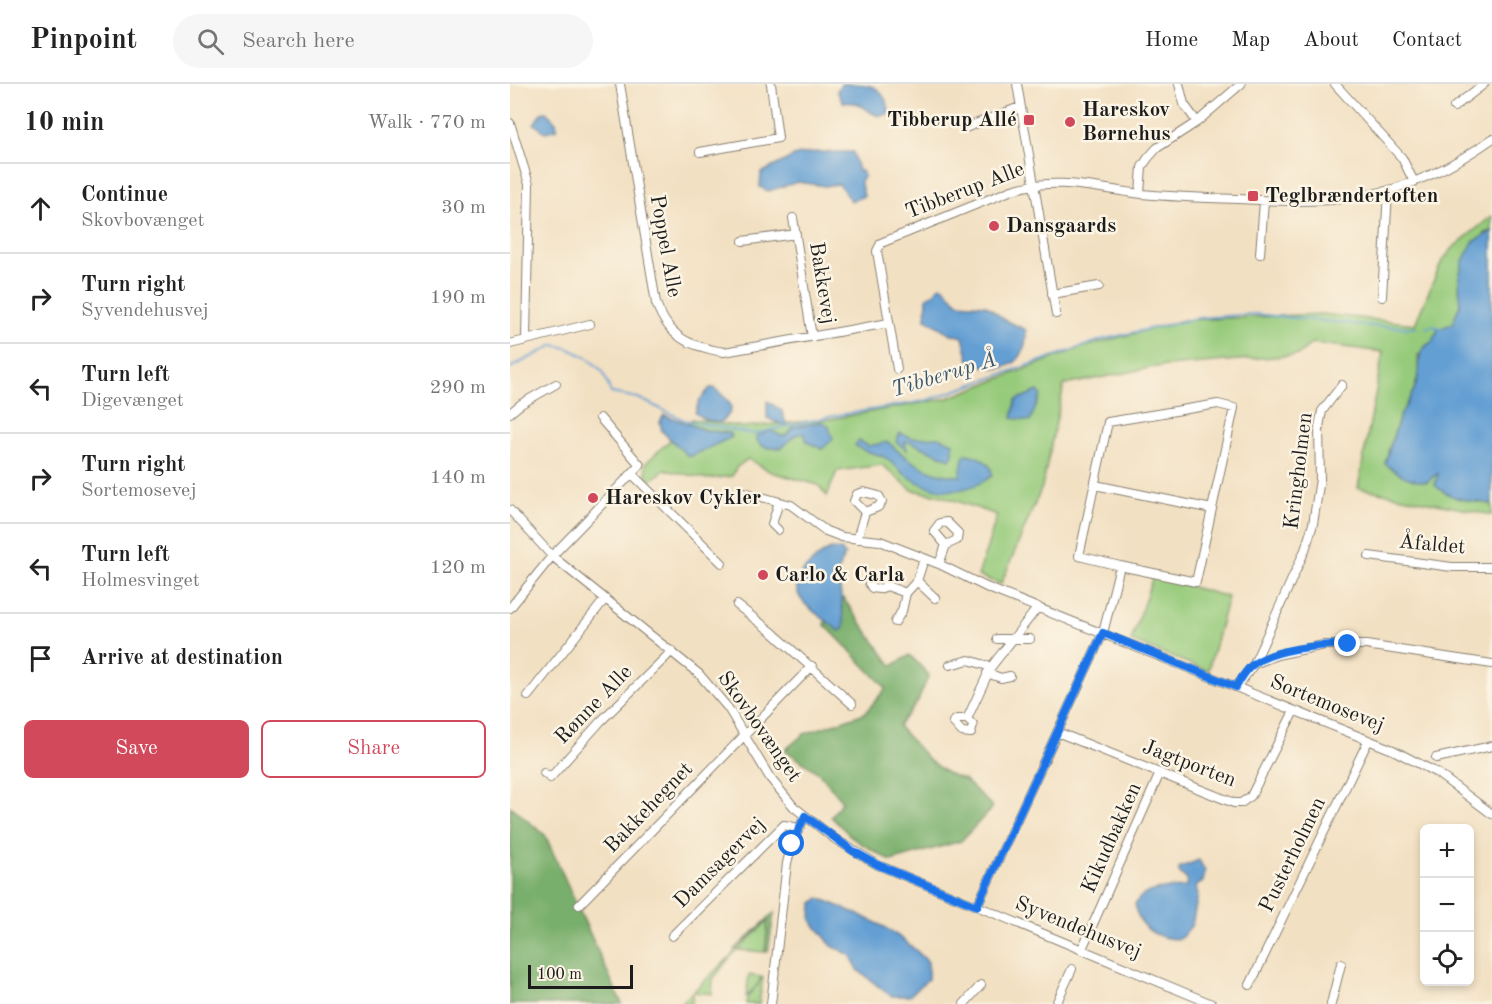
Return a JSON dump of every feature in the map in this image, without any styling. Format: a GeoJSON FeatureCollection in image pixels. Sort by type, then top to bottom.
{"type":"FeatureCollection","features":[{"type":"Feature","properties":{"kind":"street","name":"Poppel Alle"},"geometry":{"type":"LineString","coordinates":[[620,84],[656,303],[662,320],[687,342],[699,348],[724,352],[889,323]]}},
{"type":"Feature","properties":{"kind":"street"},"geometry":{"type":"LineString","coordinates":[[700,153],[778,138],[771,84]]}},
{"type":"Feature","properties":{"kind":"street"},"geometry":{"type":"LineString","coordinates":[[1017,84],[1056,314]]}},
{"type":"Feature","properties":{"kind":"street"},"geometry":{"type":"LineString","coordinates":[[1179,84],[1184,105],[1197,122]]}},
{"type":"Feature","properties":{"kind":"street"},"geometry":{"type":"LineString","coordinates":[[1140,193],[1142,167],[1157,148],[1197,122],[1241,84]]}},
{"type":"Feature","properties":{"kind":"street"},"geometry":{"type":"LineString","coordinates":[[1335,84],[1402,158],[1414,182]]}},
{"type":"Feature","properties":{"kind":"street"},"geometry":{"type":"LineString","coordinates":[[1454,107],[1484,84]]}},
{"type":"Feature","properties":{"kind":"street"},"geometry":{"type":"LineString","coordinates":[[965,128],[1020,106]]}},
{"type":"Feature","properties":{"kind":"street"},"geometry":{"type":"LineString","coordinates":[[510,123],[529,184],[526,340]]}},
{"type":"Feature","properties":{"kind":"street","name":"Tibberup Alle"},"geometry":{"type":"LineString","coordinates":[[897,369],[877,251],[881,243],[1033,183],[1051,182],[1140,193],[1263,201],[1322,202],[1388,191],[1414,182],[1448,167],[1492,139]]}},
{"type":"Feature","properties":{"kind":"street"},"geometry":{"type":"LineString","coordinates":[[1382,297],[1388,191]]}},
{"type":"Feature","properties":{"kind":"street"},"geometry":{"type":"LineString","coordinates":[[1260,254],[1263,201]]}},
{"type":"Feature","properties":{"kind":"street","name":"Bakkevej"},"geometry":{"type":"LineString","coordinates":[[793,218],[812,337]]}},
{"type":"Feature","properties":{"kind":"street","name":"Bakkevej"},"geometry":{"type":"LineString","coordinates":[[742,241],[795,234]]}},
{"type":"Feature","properties":{"kind":"street"},"geometry":{"type":"LineString","coordinates":[[1052,294],[1099,286]]}},
{"type":"Feature","properties":{"kind":"street"},"geometry":{"type":"LineString","coordinates":[[510,344],[590,324]]}},
{"type":"Feature","properties":{"kind":"street"},"geometry":{"type":"LineString","coordinates":[[510,413],[556,384]]}},
{"type":"Feature","properties":{"kind":"street","name":"Kringholmen"},"geometry":{"type":"LineString","coordinates":[[1236,687],[1254,664],[1305,550],[1313,524],[1320,479],[1319,427],[1322,411],[1342,385]]}},
{"type":"Feature","properties":{"kind":"street"},"geometry":{"type":"LineString","coordinates":[[1218,404],[1234,408],[1196,582],[1079,556],[1095,485],[1108,422],[1218,404]]}},
{"type":"Feature","properties":{"kind":"street"},"geometry":{"type":"LineString","coordinates":[[510,608],[552,556],[633,475],[640,465],[600,418]]}},
{"type":"Feature","properties":{"kind":"street"},"geometry":{"type":"LineString","coordinates":[[633,475],[722,563]]}},
{"type":"Feature","properties":{"kind":"street"},"geometry":{"type":"LineString","coordinates":[[1095,485],[1212,509]]}},
{"type":"Feature","properties":{"kind":"street","name":"Sortemosevej"},"geometry":{"type":"LineString","coordinates":[[740,491],[791,505],[826,531],[857,539],[879,541],[939,564],[986,587],[1368,741],[1432,770],[1492,814]]}},
{"type":"Feature","properties":{"kind":"street"},"geometry":{"type":"LineString","coordinates":[[778,530],[772,524],[779,502]]}},
{"type":"Feature","properties":{"kind":"street","name":"Skovbovænget"},"geometry":{"type":"LineString","coordinates":[[510,510],[552,556],[672,651],[716,691],[770,778],[805,816]]}},
{"type":"Feature","properties":{"kind":"street"},"geometry":{"type":"LineString","coordinates":[[857,539],[865,512]]}},
{"type":"Feature","properties":{"kind":"street"},"geometry":{"type":"LineString","coordinates":[[939,564],[946,545]]}},
{"type":"Feature","properties":{"kind":"street","name":"Åfaldet"},"geometry":{"type":"LineString","coordinates":[[1369,556],[1452,567],[1492,567]]}},
{"type":"Feature","properties":{"kind":"street"},"geometry":{"type":"LineString","coordinates":[[895,622],[902,611],[906,594],[917,581],[924,559]]}},
{"type":"Feature","properties":{"kind":"street"},"geometry":{"type":"LineString","coordinates":[[977,906],[1103,633],[1120,566]]}},
{"type":"Feature","properties":{"kind":"street"},"geometry":{"type":"LineString","coordinates":[[917,581],[935,598]]}},
{"type":"Feature","properties":{"kind":"street"},"geometry":{"type":"LineString","coordinates":[[887,586],[906,594]]}},
{"type":"Feature","properties":{"kind":"street"},"geometry":{"type":"LineString","coordinates":[[528,696],[605,599]]}},
{"type":"Feature","properties":{"kind":"street"},"geometry":{"type":"LineString","coordinates":[[736,605],[812,666],[852,704]]}},
{"type":"Feature","properties":{"kind":"street"},"geometry":{"type":"LineString","coordinates":[[967,719],[989,670],[1038,608]]}},
{"type":"Feature","properties":{"kind":"street"},"geometry":{"type":"LineString","coordinates":[[996,639],[1030,639]]}},
{"type":"Feature","properties":{"kind":"street"},"geometry":{"type":"LineString","coordinates":[[1254,664],[1299,649],[1348,644],[1492,664]]}},
{"type":"Feature","properties":{"kind":"street","name":"Rønne Alle"},"geometry":{"type":"LineString","coordinates":[[544,773],[550,778],[600,722],[672,651]]}},
{"type":"Feature","properties":{"kind":"street"},"geometry":{"type":"LineString","coordinates":[[950,665],[969,660],[1001,678],[1010,675]]}},
{"type":"Feature","properties":{"kind":"street","name":"Bakkehegnet"},"geometry":{"type":"LineString","coordinates":[[579,905],[812,666]]}},
{"type":"Feature","properties":{"kind":"street","name":"Jagtporten"},"geometry":{"type":"LineString","coordinates":[[1057,732],[1241,803],[1251,796],[1294,711]]}},
{"type":"Feature","properties":{"kind":"street","name":"Pusterholmen"},"geometry":{"type":"LineString","coordinates":[[1250,985],[1368,741]]}},
{"type":"Feature","properties":{"kind":"street"},"geometry":{"type":"LineString","coordinates":[[1436,758],[1492,746]]}},
{"type":"Feature","properties":{"kind":"street","name":"Kikudbakken"},"geometry":{"type":"LineString","coordinates":[[1082,949],[1160,773]]}},
{"type":"Feature","properties":{"kind":"street"},"geometry":{"type":"LineString","coordinates":[[771,1004],[787,864],[798,828],[805,816]]}},
{"type":"Feature","properties":{"kind":"street","name":"Syvendehusvej"},"geometry":{"type":"LineString","coordinates":[[805,816],[853,851],[878,865],[1212,1004]]}},
{"type":"Feature","properties":{"kind":"street","name":"Damsagervej"},"geometry":{"type":"LineString","coordinates":[[672,936],[784,825],[798,828]]}},
{"type":"Feature","properties":{"kind":"street"},"geometry":{"type":"LineString","coordinates":[[1331,1004],[1341,964]]}},
{"type":"Feature","properties":{"kind":"street"},"geometry":{"type":"LineString","coordinates":[[1056,1004],[1072,969]]}},
{"type":"Feature","properties":{"kind":"street"},"geometry":{"type":"LineString","coordinates":[[964,1004],[981,985]]}},
{"type":"Feature","properties":{"kind":"green space"},"geometry":{"type":"Polygon","coordinates":[[[1492,216],[1492,231],[1485,233],[1459,277],[1460,305],[1452,325],[1418,355],[1418,376],[1412,399],[1399,419],[1388,452],[1430,479],[1438,473],[1456,498],[1492,504],[1492,515],[1358,488],[1383,352],[1312,343],[1298,355],[1155,367],[1064,385],[1042,487],[1001,584],[978,576],[997,515],[942,496],[912,490],[882,465],[837,471],[827,496],[818,485],[771,472],[748,459],[737,467],[732,476],[708,479],[665,470],[648,482],[645,464],[692,419],[743,427],[831,419],[948,398],[1083,347],[1184,320],[1322,314],[1415,324],[1442,261],[1455,246],[1492,216]]]}},
{"type":"Feature","properties":{"kind":"green space"},"geometry":{"type":"Polygon","coordinates":[[[1153,576],[1228,597],[1208,671],[1131,641],[1153,576]]]}},
{"type":"Feature","properties":{"kind":"green space"},"geometry":{"type":"Polygon","coordinates":[[[843,598],[892,666],[910,655],[929,675],[918,701],[898,726],[930,761],[947,773],[965,780],[993,807],[961,841],[891,861],[855,840],[831,817],[842,801],[820,774],[785,750],[804,734],[865,713],[886,688],[824,624],[843,598]]]}},
{"type":"Feature","properties":{"kind":"green space"},"geometry":{"type":"Polygon","coordinates":[[[510,806],[545,835],[622,1004],[510,1004],[510,806]]]}},
{"type":"Feature","properties":{"kind":"green space"},"geometry":{"type":"Polygon","coordinates":[[[774,913],[768,952],[765,952],[768,920],[734,950],[774,913]]]}},
{"type":"Feature","properties":{"kind":"green space"},"geometry":{"type":"Polygon","coordinates":[[[769,920],[765,952],[737,950],[769,920]]]}},
{"type":"Feature","properties":{"kind":"green space"},"geometry":{"type":"Polygon","coordinates":[[[732,955],[713,979],[712,994],[693,992],[692,1004],[680,1004],[732,955]]]}},
{"type":"Feature","properties":{"kind":"green space"},"geometry":{"type":"Polygon","coordinates":[[[749,975],[761,977],[758,985],[746,996],[749,975]]]}},
{"type":"Feature","properties":{"kind":"green space"},"geometry":{"type":"Polygon","coordinates":[[[763,977],[759,1004],[746,1004],[747,998],[763,977]]]}},
{"type":"Feature","properties":{"kind":"water"},"geometry":{"type":"Polygon","coordinates":[[[841,84],[861,84],[880,91],[890,113],[880,116],[858,104],[843,102],[837,91],[841,84]]]}},
{"type":"Feature","properties":{"kind":"water"},"geometry":{"type":"Polygon","coordinates":[[[546,112],[556,122],[557,129],[545,132],[534,124],[541,113],[546,112]]]}},
{"type":"Feature","properties":{"kind":"water"},"geometry":{"type":"Polygon","coordinates":[[[816,152],[853,152],[858,171],[862,171],[864,176],[860,180],[864,196],[851,201],[839,184],[825,186],[798,182],[768,191],[760,187],[761,173],[796,155],[816,152]]]}},
{"type":"Feature","properties":{"kind":"water"},"geometry":{"type":"Polygon","coordinates":[[[1492,231],[1492,504],[1447,494],[1435,485],[1438,473],[1427,482],[1415,480],[1385,464],[1399,419],[1417,383],[1421,353],[1432,342],[1438,329],[1452,324],[1460,305],[1459,277],[1463,261],[1473,242],[1492,231]]]}},
{"type":"Feature","properties":{"kind":"water"},"geometry":{"type":"Polygon","coordinates":[[[943,286],[958,303],[986,305],[1005,320],[1026,330],[1022,353],[1016,361],[1009,365],[991,367],[969,360],[963,337],[949,333],[926,319],[927,297],[935,293],[938,287],[943,286]]]}},
{"type":"Feature","properties":{"kind":"water"},"geometry":{"type":"Polygon","coordinates":[[[710,388],[719,392],[730,405],[730,413],[719,423],[704,419],[695,413],[699,401],[710,388]]]}},
{"type":"Feature","properties":{"kind":"water"},"geometry":{"type":"Polygon","coordinates":[[[1038,391],[1041,395],[1030,421],[1012,418],[1016,400],[1038,391]]]}},
{"type":"Feature","properties":{"kind":"water"},"geometry":{"type":"Polygon","coordinates":[[[767,401],[782,411],[787,427],[767,418],[767,401]]]}},
{"type":"Feature","properties":{"kind":"water"},"geometry":{"type":"Polygon","coordinates":[[[664,415],[705,430],[729,433],[732,437],[689,457],[662,431],[660,422],[664,415]]]}},
{"type":"Feature","properties":{"kind":"water"},"geometry":{"type":"Polygon","coordinates":[[[820,422],[828,425],[833,439],[822,449],[807,442],[804,433],[795,435],[782,448],[769,448],[757,441],[756,436],[771,431],[782,436],[787,435],[793,427],[820,422]]]}},
{"type":"Feature","properties":{"kind":"water"},"geometry":{"type":"Polygon","coordinates":[[[900,433],[912,438],[939,437],[953,443],[953,455],[950,459],[910,442],[905,442],[907,450],[896,442],[900,433]]]}},
{"type":"Feature","properties":{"kind":"water"},"geometry":{"type":"Polygon","coordinates":[[[859,441],[869,446],[888,442],[930,471],[950,476],[960,476],[963,458],[966,454],[971,455],[987,463],[992,476],[981,483],[960,490],[938,489],[917,482],[884,457],[858,448],[855,445],[859,441]]]}},
{"type":"Feature","properties":{"kind":"water"},"geometry":{"type":"Polygon","coordinates":[[[831,549],[841,550],[845,555],[838,569],[844,625],[839,631],[804,603],[797,586],[799,577],[808,566],[821,554],[831,549]]]}},
{"type":"Feature","properties":{"kind":"water"},"geometry":{"type":"Polygon","coordinates":[[[1199,860],[1205,871],[1203,882],[1196,886],[1198,895],[1192,925],[1180,939],[1156,935],[1144,926],[1135,904],[1144,894],[1186,887],[1187,880],[1179,872],[1179,868],[1199,860]]]}},
{"type":"Feature","properties":{"kind":"water"},"geometry":{"type":"Polygon","coordinates":[[[819,898],[878,924],[903,939],[928,962],[928,979],[909,996],[891,996],[859,971],[850,955],[832,946],[811,920],[812,904],[819,898]]]}},
{"type":"Feature","properties":{"kind":"waterway","name":"Tibberup Å"},"geometry":{"type":"LineString","coordinates":[[510,368],[554,345],[567,348],[588,358],[603,372],[611,393],[638,398],[684,420],[753,434],[827,417],[925,401],[1104,339],[1198,318],[1254,314],[1416,328]]}},
{"type":"Feature","properties":{"kind":"waterway","name":"Tibberup Å"},"geometry":{"type":"LineString","coordinates":[[1426,328],[1434,326],[1446,330]]}},
{"type":"Feature","properties":{"kind":"place","name":"Tibberup Allé"},"geometry":{"type":"Point","coordinates":[1029,120]}},
{"type":"Feature","properties":{"kind":"place","name":"Hareskov Børnehus"},"geometry":{"type":"Point","coordinates":[1070,122]}},
{"type":"Feature","properties":{"kind":"place","name":"Teglbrændertoften"},"geometry":{"type":"Point","coordinates":[1253,196]}},
{"type":"Feature","properties":{"kind":"place","name":"Dansgaards"},"geometry":{"type":"Point","coordinates":[994,226]}},
{"type":"Feature","properties":{"kind":"place","name":"Hareskov Cykler"},"geometry":{"type":"Point","coordinates":[593,498]}},
{"type":"Feature","properties":{"kind":"place","name":"Carlo & Carla"},"geometry":{"type":"Point","coordinates":[763,575]}},
{"type":"Feature","properties":{"kind":"route"},"geometry":{"type":"LineString","coordinates":[[792,844],[805,816],[835,839],[878,865],[977,906],[1103,633],[1236,687],[1254,664],[1277,655],[1324,645],[1348,644]]}}]}
